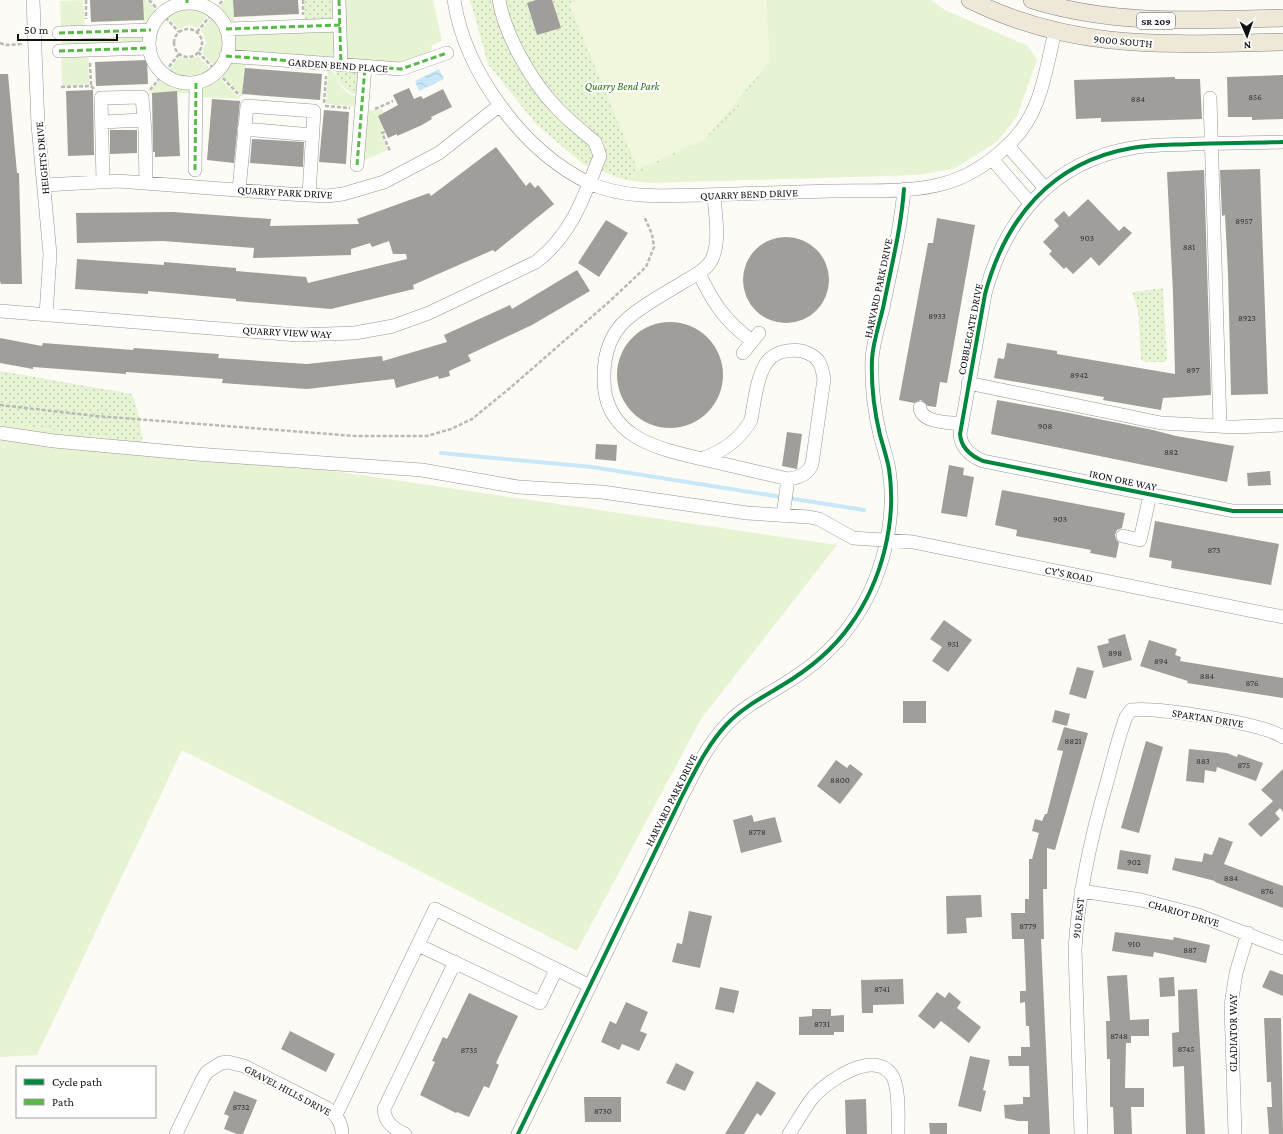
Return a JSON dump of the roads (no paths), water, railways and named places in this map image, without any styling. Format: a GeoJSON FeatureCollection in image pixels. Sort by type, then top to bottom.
{"type":"FeatureCollection","features":[{"type":"Feature","properties":{"kind":"main road","name":"9000 SOUTH"},"geometry":{"type":"LineString","coordinates":[[970,0],[1006,15],[1055,31],[1090,38],[1136,44],[1283,42]]}},
{"type":"Feature","properties":{"kind":"main road","name":"9000 SOUTH"},"geometry":{"type":"LineString","coordinates":[[1032,0],[1072,11],[1129,20],[1158,21],[1283,18]]}},
{"type":"Feature","properties":{"kind":"street","name":"HEIGHTS DRIVE"},"geometry":{"type":"LineString","coordinates":[[33,0],[38,117],[50,254],[46,315]]}},
{"type":"Feature","properties":{"kind":"street"},"geometry":{"type":"LineString","coordinates":[[339,0],[341,65]]}},
{"type":"Feature","properties":{"kind":"street","name":"QUARRY BEND DRIVE"},"geometry":{"type":"LineString","coordinates":[[454,0],[457,21],[467,50],[481,79],[526,136],[556,163],[589,183],[615,192],[640,195],[714,195],[924,188],[960,178],[992,159],[1020,134],[1036,106],[1055,31]]}},
{"type":"Feature","properties":{"kind":"street","name":"QUARRY VIEW WAY"},"geometry":{"type":"LineString","coordinates":[[0,312],[316,336],[355,333],[393,326],[429,313],[536,262],[550,251],[562,238],[572,223],[600,156],[595,142],[556,106],[531,73],[510,40],[501,14],[499,0]]}},
{"type":"Feature","properties":{"kind":"street"},"geometry":{"type":"LineString","coordinates":[[187,2],[201,5],[214,12],[226,29],[229,42],[226,56],[216,72],[196,82],[179,81],[164,73],[154,62],[149,48],[151,30],[162,14],[174,6],[187,2]]}},
{"type":"Feature","properties":{"kind":"street"},"geometry":{"type":"LineString","coordinates":[[226,29],[340,24]]}},
{"type":"Feature","properties":{"kind":"street"},"geometry":{"type":"LineString","coordinates":[[58,33],[151,30]]}},
{"type":"Feature","properties":{"kind":"street"},"geometry":{"type":"LineString","coordinates":[[59,51],[149,48]]}},
{"type":"Feature","properties":{"kind":"street","name":"GARDEN BEND PLACE"},"geometry":{"type":"LineString","coordinates":[[226,56],[404,69],[447,53]]}},
{"type":"Feature","properties":{"kind":"street"},"geometry":{"type":"LineString","coordinates":[[357,165],[365,67]]}},
{"type":"Feature","properties":{"kind":"street"},"geometry":{"type":"LineString","coordinates":[[195,170],[196,82]]}},
{"type":"Feature","properties":{"kind":"street"},"geometry":{"type":"LineString","coordinates":[[103,181],[101,98],[142,97],[146,183]]}},
{"type":"Feature","properties":{"kind":"street"},"geometry":{"type":"LineString","coordinates":[[1210,98],[1220,426]]}},
{"type":"Feature","properties":{"kind":"street","name":"QUARRY PARK DRIVE"},"geometry":{"type":"LineString","coordinates":[[44,185],[103,181],[309,195],[343,194],[384,182],[439,154],[500,105]]}},
{"type":"Feature","properties":{"kind":"street"},"geometry":{"type":"LineString","coordinates":[[239,190],[247,106],[314,111],[309,195]]}},
{"type":"Feature","properties":{"kind":"street"},"geometry":{"type":"LineString","coordinates":[[102,122],[144,120]]}},
{"type":"Feature","properties":{"kind":"street"},"geometry":{"type":"LineString","coordinates":[[244,129],[312,135]]}},
{"type":"Feature","properties":{"kind":"street","name":"COBBLEGATE DRIVE"},"geometry":{"type":"LineString","coordinates":[[965,448],[960,439],[960,424],[990,273],[998,252],[1009,233],[1030,203],[1045,188],[1080,166],[1112,153],[1132,148],[1159,145],[1283,142]]}},
{"type":"Feature","properties":{"kind":"street"},"geometry":{"type":"LineString","coordinates":[[1008,146],[1045,188]]}},
{"type":"Feature","properties":{"kind":"street"},"geometry":{"type":"LineString","coordinates":[[992,159],[1030,203]]}},
{"type":"Feature","properties":{"kind":"street","name":"HARVARD PARK DRIVE"},"geometry":{"type":"LineString","coordinates":[[518,1134],[683,794],[707,748],[728,723],[753,703],[808,668],[832,647],[851,625],[866,601],[877,575],[886,540],[890,514],[891,491],[888,468],[875,412],[872,386],[872,358],[902,221],[904,188]]}},
{"type":"Feature","properties":{"kind":"street"},"geometry":{"type":"LineString","coordinates":[[701,459],[716,454],[728,447],[748,426],[751,420],[760,375],[768,360],[774,354],[782,352],[800,352],[814,356],[823,371],[824,379],[810,470],[803,475],[788,479],[701,459],[652,446],[631,433],[615,418],[608,406],[603,382],[604,363],[608,346],[620,328],[633,314],[699,273],[711,261],[715,251],[714,195]]}},
{"type":"Feature","properties":{"kind":"street"},"geometry":{"type":"LineString","coordinates":[[699,273],[718,310],[730,324],[756,337],[743,353]]}},
{"type":"Feature","properties":{"kind":"street"},"geometry":{"type":"LineString","coordinates":[[968,383],[1162,423],[1220,426],[1283,425]]}},
{"type":"Feature","properties":{"kind":"street"},"geometry":{"type":"LineString","coordinates":[[920,408],[926,417],[960,424]]}},
{"type":"Feature","properties":{"kind":"street"},"geometry":{"type":"LineString","coordinates":[[0,433],[54,441],[196,454],[422,470],[504,486],[602,492],[746,513],[784,504],[788,479]]}},
{"type":"Feature","properties":{"kind":"street","name":"IRON ORE WAY"},"geometry":{"type":"LineString","coordinates":[[965,448],[970,454],[983,461],[1150,495],[1233,511],[1283,511]]}},
{"type":"Feature","properties":{"kind":"street"},"geometry":{"type":"LineString","coordinates":[[1123,536],[1140,540],[1150,495]]}},
{"type":"Feature","properties":{"kind":"street","name":"CY'S ROAD"},"geometry":{"type":"LineString","coordinates":[[784,504],[809,517],[819,519],[853,538],[912,542],[1283,617]]}},
{"type":"Feature","properties":{"kind":"street","name":"SPARTAN DRIVE"},"geometry":{"type":"LineString","coordinates":[[1131,710],[1149,710],[1240,723],[1262,727],[1283,737]]}},
{"type":"Feature","properties":{"kind":"street","name":"910 EAST"},"geometry":{"type":"LineString","coordinates":[[1081,1134],[1075,950],[1076,922],[1098,812],[1123,726],[1131,710]]}},
{"type":"Feature","properties":{"kind":"street","name":"CHARIOT DRIVE"},"geometry":{"type":"LineString","coordinates":[[1081,891],[1140,900],[1198,915],[1248,933],[1283,948]]}},
{"type":"Feature","properties":{"kind":"street"},"geometry":{"type":"LineString","coordinates":[[336,1115],[435,909],[590,986]]}},
{"type":"Feature","properties":{"kind":"street","name":"GLADIATOR WAY"},"geometry":{"type":"LineString","coordinates":[[1235,1134],[1231,1005],[1236,973],[1248,933]]}},
{"type":"Feature","properties":{"kind":"street"},"geometry":{"type":"LineString","coordinates":[[418,944],[540,1003],[556,970]]}},
{"type":"Feature","properties":{"kind":"street"},"geometry":{"type":"LineString","coordinates":[[405,1134],[391,1126],[387,1121],[384,1109],[455,962]]}},
{"type":"Feature","properties":{"kind":"street","name":"GRAVEL HILLS DRIVE"},"geometry":{"type":"LineString","coordinates":[[176,1134],[203,1078],[213,1067],[221,1063],[228,1062],[244,1066],[327,1108],[336,1115],[340,1122],[342,1134]]}},
{"type":"Feature","properties":{"kind":"street"},"geometry":{"type":"LineString","coordinates":[[788,1134],[814,1096],[831,1082],[856,1068],[866,1065],[875,1065],[884,1068],[892,1074],[897,1093],[898,1134]]}},
{"type":"Feature","properties":{"kind":"water"},"geometry":{"type":"Polygon","coordinates":[[[439,69],[444,79],[419,91],[415,81],[439,69]]]}},
{"type":"Feature","properties":{"kind":"waterway"},"geometry":{"type":"LineString","coordinates":[[441,453],[592,467],[864,510]]}},
{"type":"Feature","properties":{"kind":"park label","name":"Quarry Bend Park"},"geometry":{"type":"Point","coordinates":[622,86]}}]}
